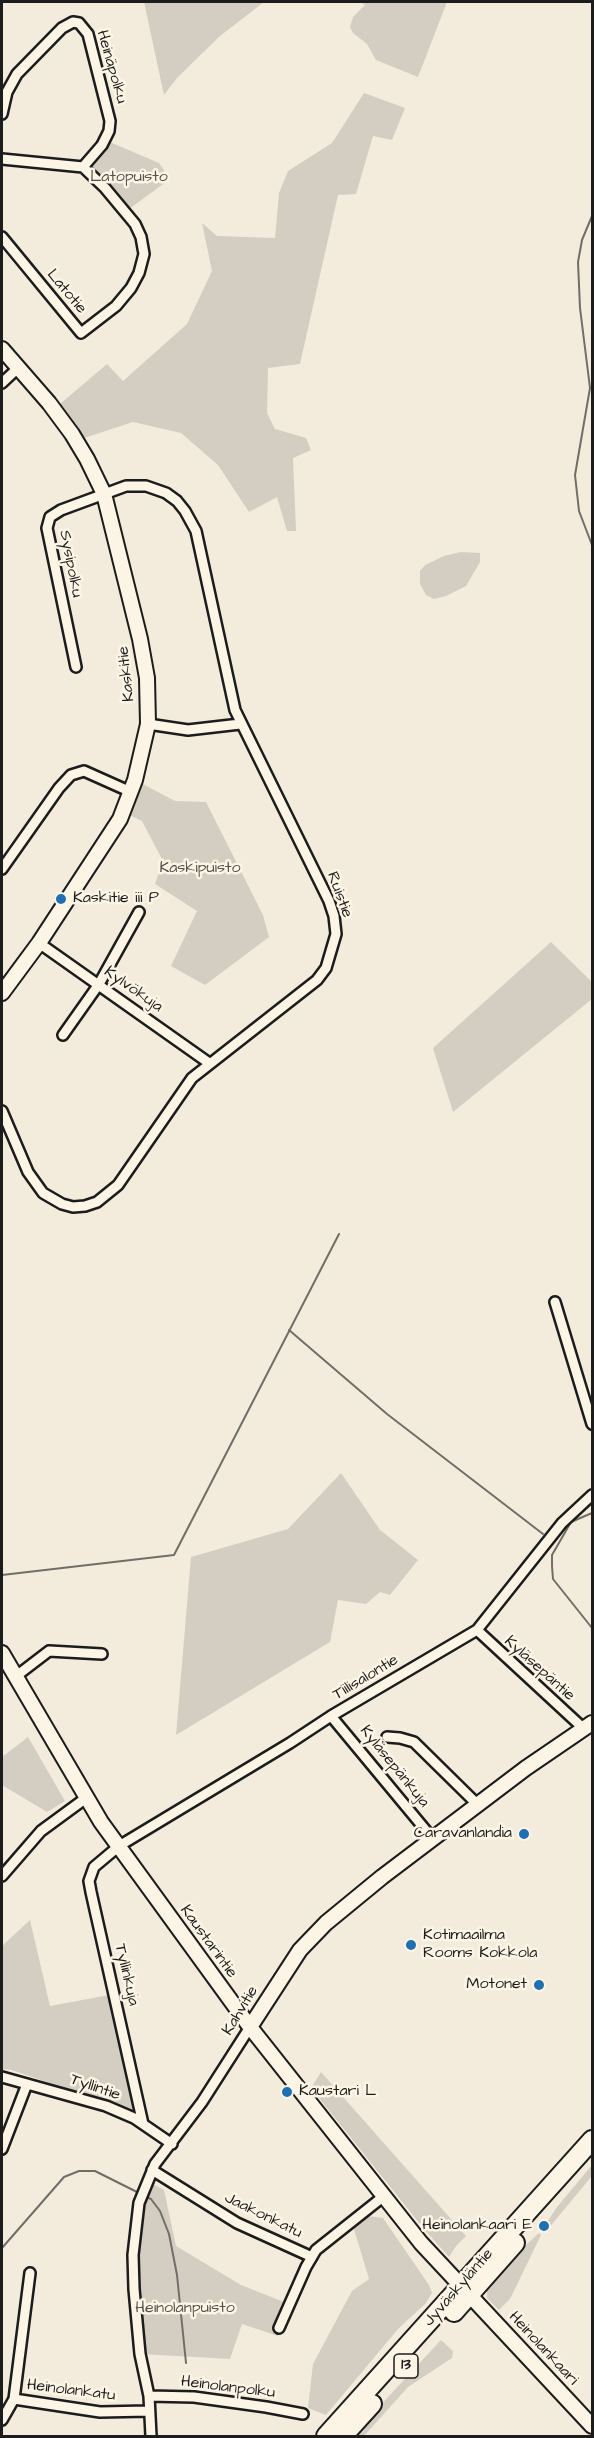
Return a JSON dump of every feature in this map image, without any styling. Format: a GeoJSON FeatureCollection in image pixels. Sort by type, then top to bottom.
{"type":"FeatureCollection","features":[{"type":"Feature","properties":{"kind":"highway","name":"Jyväskyläntie"},"geometry":{"type":"LineString","coordinates":[[343,2436],[592,2140]]}},
{"type":"Feature","properties":{"kind":"highway","name":"Jyväskyläntie"},"geometry":{"type":"LineString","coordinates":[[326,2436],[592,2154]]}},
{"type":"Feature","properties":{"kind":"street","name":"Heinäpolku"},"geometry":{"type":"LineString","coordinates":[[2,114],[7,92],[25,64],[62,28],[73,22],[83,26],[88,34],[100,75],[110,121],[109,131],[102,145],[83,167]]}},
{"type":"Feature","properties":{"kind":"street"},"geometry":{"type":"LineString","coordinates":[[2,159],[83,167]]}},
{"type":"Feature","properties":{"kind":"street","name":"Latotie"},"geometry":{"type":"LineString","coordinates":[[2,237],[81,333],[116,306],[131,288],[139,273],[144,254],[141,237],[135,224],[121,206],[83,167]]}},
{"type":"Feature","properties":{"kind":"street","name":"Kaskitie"},"geometry":{"type":"LineString","coordinates":[[2,349],[72,434],[87,459],[100,496],[140,639],[147,678],[148,724],[131,792],[120,819],[39,943],[2,993]]}},
{"type":"Feature","properties":{"kind":"street"},"geometry":{"type":"LineString","coordinates":[[2,382],[19,367]]}},
{"type":"Feature","properties":{"kind":"street","name":"Ruistie"},"geometry":{"type":"LineString","coordinates":[[2,1111],[28,1172],[38,1188],[62,1204],[85,1206],[107,1196],[118,1185],[192,1078],[317,980],[326,968],[333,951],[336,934],[329,901],[240,724],[228,686],[200,547],[191,521],[177,501],[166,493],[146,486],[126,486],[100,496]]}},
{"type":"Feature","properties":{"kind":"street","name":"Sysipolku"},"geometry":{"type":"LineString","coordinates":[[76,667],[47,522],[54,513],[100,496]]}},
{"type":"Feature","properties":{"kind":"street"},"geometry":{"type":"LineString","coordinates":[[148,724],[188,730],[240,724]]}},
{"type":"Feature","properties":{"kind":"street"},"geometry":{"type":"LineString","coordinates":[[2,869],[59,788],[71,775],[84,771],[131,792]]}},
{"type":"Feature","properties":{"kind":"street"},"geometry":{"type":"LineString","coordinates":[[63,1035],[99,984],[139,912]]}},
{"type":"Feature","properties":{"kind":"street","name":"Kylvökuja"},"geometry":{"type":"LineString","coordinates":[[39,943],[209,1063]]}},
{"type":"Feature","properties":{"kind":"street"},"geometry":{"type":"LineString","coordinates":[[555,1302],[592,1424]]}},
{"type":"Feature","properties":{"kind":"street","name":"Tiilisalontie"},"geometry":{"type":"LineString","coordinates":[[119,1846],[477,1630],[562,1523],[592,1495]]}},
{"type":"Feature","properties":{"kind":"street","name":"Kyläsepäntie"},"geometry":{"type":"LineString","coordinates":[[477,1630],[588,1726]]}},
{"type":"Feature","properties":{"kind":"street"},"geometry":{"type":"LineString","coordinates":[[15,1677],[50,1651],[102,1654]]}},
{"type":"Feature","properties":{"kind":"street","name":"Kaustarintie"},"geometry":{"type":"LineString","coordinates":[[2,1653],[86,1798],[250,2027],[384,2196],[464,2291]]}},
{"type":"Feature","properties":{"kind":"street","name":"Kyläsepänkuja"},"geometry":{"type":"LineString","coordinates":[[331,1716],[433,1839]]}},
{"type":"Feature","properties":{"kind":"street","name":"Kahvitie"},"geometry":{"type":"LineString","coordinates":[[152,2436],[148,2411],[149,2396],[140,2354],[133,2255],[139,2203],[152,2170],[202,2102],[300,1950],[326,1923],[478,1805],[588,1726]]}},
{"type":"Feature","properties":{"kind":"street"},"geometry":{"type":"LineString","coordinates":[[387,1737],[414,1742],[478,1805]]}},
{"type":"Feature","properties":{"kind":"street"},"geometry":{"type":"LineString","coordinates":[[2,1876],[41,1831],[86,1798]]}},
{"type":"Feature","properties":{"kind":"street","name":"Tyllinkuja"},"geometry":{"type":"LineString","coordinates":[[119,1846],[94,1866],[89,1881],[143,2124]]}},
{"type":"Feature","properties":{"kind":"street","name":"Tyllintie"},"geometry":{"type":"LineString","coordinates":[[2,2077],[106,2106],[143,2124],[172,2144]]}},
{"type":"Feature","properties":{"kind":"street"},"geometry":{"type":"LineString","coordinates":[[2,2149],[27,2084]]}},
{"type":"Feature","properties":{"kind":"street","name":"Jaakonkatu"},"geometry":{"type":"LineString","coordinates":[[152,2170],[237,2223],[312,2257],[337,2232],[384,2196]]}},
{"type":"Feature","properties":{"kind":"street"},"geometry":{"type":"LineString","coordinates":[[279,2328],[312,2257]]}},
{"type":"Feature","properties":{"kind":"street"},"geometry":{"type":"LineString","coordinates":[[14,2399],[30,2273]]}},
{"type":"Feature","properties":{"kind":"street","name":"Heinolankaari"},"geometry":{"type":"LineString","coordinates":[[464,2291],[592,2427]]}},
{"type":"Feature","properties":{"kind":"street","name":"Heinolanpolku"},"geometry":{"type":"LineString","coordinates":[[149,2396],[202,2398],[303,2414]]}},
{"type":"Feature","properties":{"kind":"street","name":"Heinolankatu"},"geometry":{"type":"LineString","coordinates":[[2,2420],[14,2399],[100,2412],[148,2411]]}},
{"type":"Feature","properties":{"kind":"street"},"geometry":{"type":"LineString","coordinates":[[587,2436],[592,2427]]}},
{"type":"Feature","properties":{"kind":"green space"},"geometry":{"type":"Polygon","coordinates":[[[144,2],[264,2],[220,36],[177,78],[164,95],[144,2]]]}},
{"type":"Feature","properties":{"kind":"green space"},"geometry":{"type":"Polygon","coordinates":[[[360,2],[447,2],[418,77],[376,60],[367,44],[353,33],[350,27],[353,17],[365,5],[360,2]]]}},
{"type":"Feature","properties":{"kind":"green space"},"geometry":{"type":"Polygon","coordinates":[[[364,93],[405,108],[392,140],[373,136],[356,194],[338,195],[300,364],[268,368],[267,413],[275,429],[306,438],[311,450],[293,458],[296,531],[287,531],[277,497],[249,512],[218,465],[181,433],[133,422],[84,438],[60,404],[107,364],[123,381],[187,324],[212,271],[202,223],[217,236],[275,238],[279,193],[288,171],[332,143],[364,93]]]}},
{"type":"Feature","properties":{"kind":"green space","name":"Latopuisto"},"geometry":{"type":"Polygon","coordinates":[[[105,140],[159,163],[170,179],[125,212],[83,167],[105,140]]]}},
{"type":"Feature","properties":{"kind":"green space"},"geometry":{"type":"Polygon","coordinates":[[[461,552],[480,553],[480,562],[466,586],[434,599],[426,595],[420,584],[420,571],[425,565],[444,556],[461,552]]]}},
{"type":"Feature","properties":{"kind":"green space","name":"Kaskipuisto"},"geometry":{"type":"Polygon","coordinates":[[[135,780],[175,801],[206,802],[263,915],[269,937],[205,985],[171,966],[197,911],[155,884],[163,861],[142,821],[123,812],[135,780]]]}},
{"type":"Feature","properties":{"kind":"green space"},"geometry":{"type":"Polygon","coordinates":[[[551,942],[592,982],[592,999],[453,1112],[433,1048],[551,942]]]}},
{"type":"Feature","properties":{"kind":"green space"},"geometry":{"type":"Polygon","coordinates":[[[341,1473],[380,1530],[418,1560],[390,1595],[380,1592],[366,1604],[338,1600],[330,1642],[176,1735],[191,1557],[288,1529],[341,1473]]]}},
{"type":"Feature","properties":{"kind":"green space"},"geometry":{"type":"Polygon","coordinates":[[[28,1737],[65,1801],[47,1812],[2,1785],[2,1757],[28,1737]]]}},
{"type":"Feature","properties":{"kind":"green space"},"geometry":{"type":"Polygon","coordinates":[[[30,1920],[50,2006],[109,1995],[136,2113],[12,2070],[2,2069],[2,1946],[30,1920]]]}},
{"type":"Feature","properties":{"kind":"green space"},"geometry":{"type":"Polygon","coordinates":[[[321,2072],[466,2236],[449,2257],[311,2088],[321,2072]]]}},
{"type":"Feature","properties":{"kind":"green space"},"geometry":{"type":"Polygon","coordinates":[[[592,2165],[592,2176],[548,2229],[545,2225],[557,2207],[592,2165]]]}},
{"type":"Feature","properties":{"kind":"green space","name":"Heinolanpuisto"},"geometry":{"type":"Polygon","coordinates":[[[147,2181],[164,2190],[176,2246],[241,2285],[289,2304],[278,2336],[242,2324],[230,2359],[140,2354],[133,2255],[147,2181]]]}},
{"type":"Feature","properties":{"kind":"green space"},"geometry":{"type":"Polygon","coordinates":[[[368,2216],[383,2218],[429,2285],[432,2293],[426,2303],[398,2329],[326,2415],[308,2408],[313,2364],[352,2291],[369,2279],[353,2226],[368,2216]]]}},
{"type":"Feature","properties":{"kind":"green space"},"geometry":{"type":"Polygon","coordinates":[[[539,2233],[541,2235],[510,2299],[499,2310],[487,2298],[487,2288],[499,2270],[539,2233]]]}},
{"type":"Feature","properties":{"kind":"green space"},"geometry":{"type":"Polygon","coordinates":[[[441,2340],[453,2351],[452,2358],[408,2387],[364,2436],[352,2436],[441,2340]]]}},
{"type":"Feature","properties":{"kind":"waterway"},"geometry":{"type":"LineString","coordinates":[[592,216],[582,240],[578,262],[580,308],[590,388],[575,475],[579,511],[592,545]]}},
{"type":"Feature","properties":{"kind":"waterway"},"geometry":{"type":"LineString","coordinates":[[2,1575],[174,1555],[339,1234]]}},
{"type":"Feature","properties":{"kind":"waterway"},"geometry":{"type":"LineString","coordinates":[[289,1330],[387,1414],[543,1534]]}},
{"type":"Feature","properties":{"kind":"waterway"},"geometry":{"type":"LineString","coordinates":[[592,1513],[571,1522],[552,1555],[553,1579],[592,1628]]}},
{"type":"Feature","properties":{"kind":"waterway"},"geometry":{"type":"LineString","coordinates":[[2,2248],[64,2177],[79,2171],[95,2171],[139,2193]]}},
{"type":"Feature","properties":{"kind":"waterway"},"geometry":{"type":"LineString","coordinates":[[144,2196],[151,2199],[160,2211],[169,2234],[177,2275],[186,2363]]}},
{"type":"Feature","properties":{"kind":"place","name":"Kaskitie iii P"},"geometry":{"type":"Point","coordinates":[61,899]}},
{"type":"Feature","properties":{"kind":"place","name":"Caravanlandia"},"geometry":{"type":"Point","coordinates":[524,1834]}},
{"type":"Feature","properties":{"kind":"place","name":"Kotimaailma Rooms Kokkola"},"geometry":{"type":"Point","coordinates":[411,1945]}},
{"type":"Feature","properties":{"kind":"place","name":"Motonet"},"geometry":{"type":"Point","coordinates":[539,1985]}},
{"type":"Feature","properties":{"kind":"place","name":"Kaustari L"},"geometry":{"type":"Point","coordinates":[287,2092]}},
{"type":"Feature","properties":{"kind":"place","name":"Heinolankaari E"},"geometry":{"type":"Point","coordinates":[544,2226]}}]}
